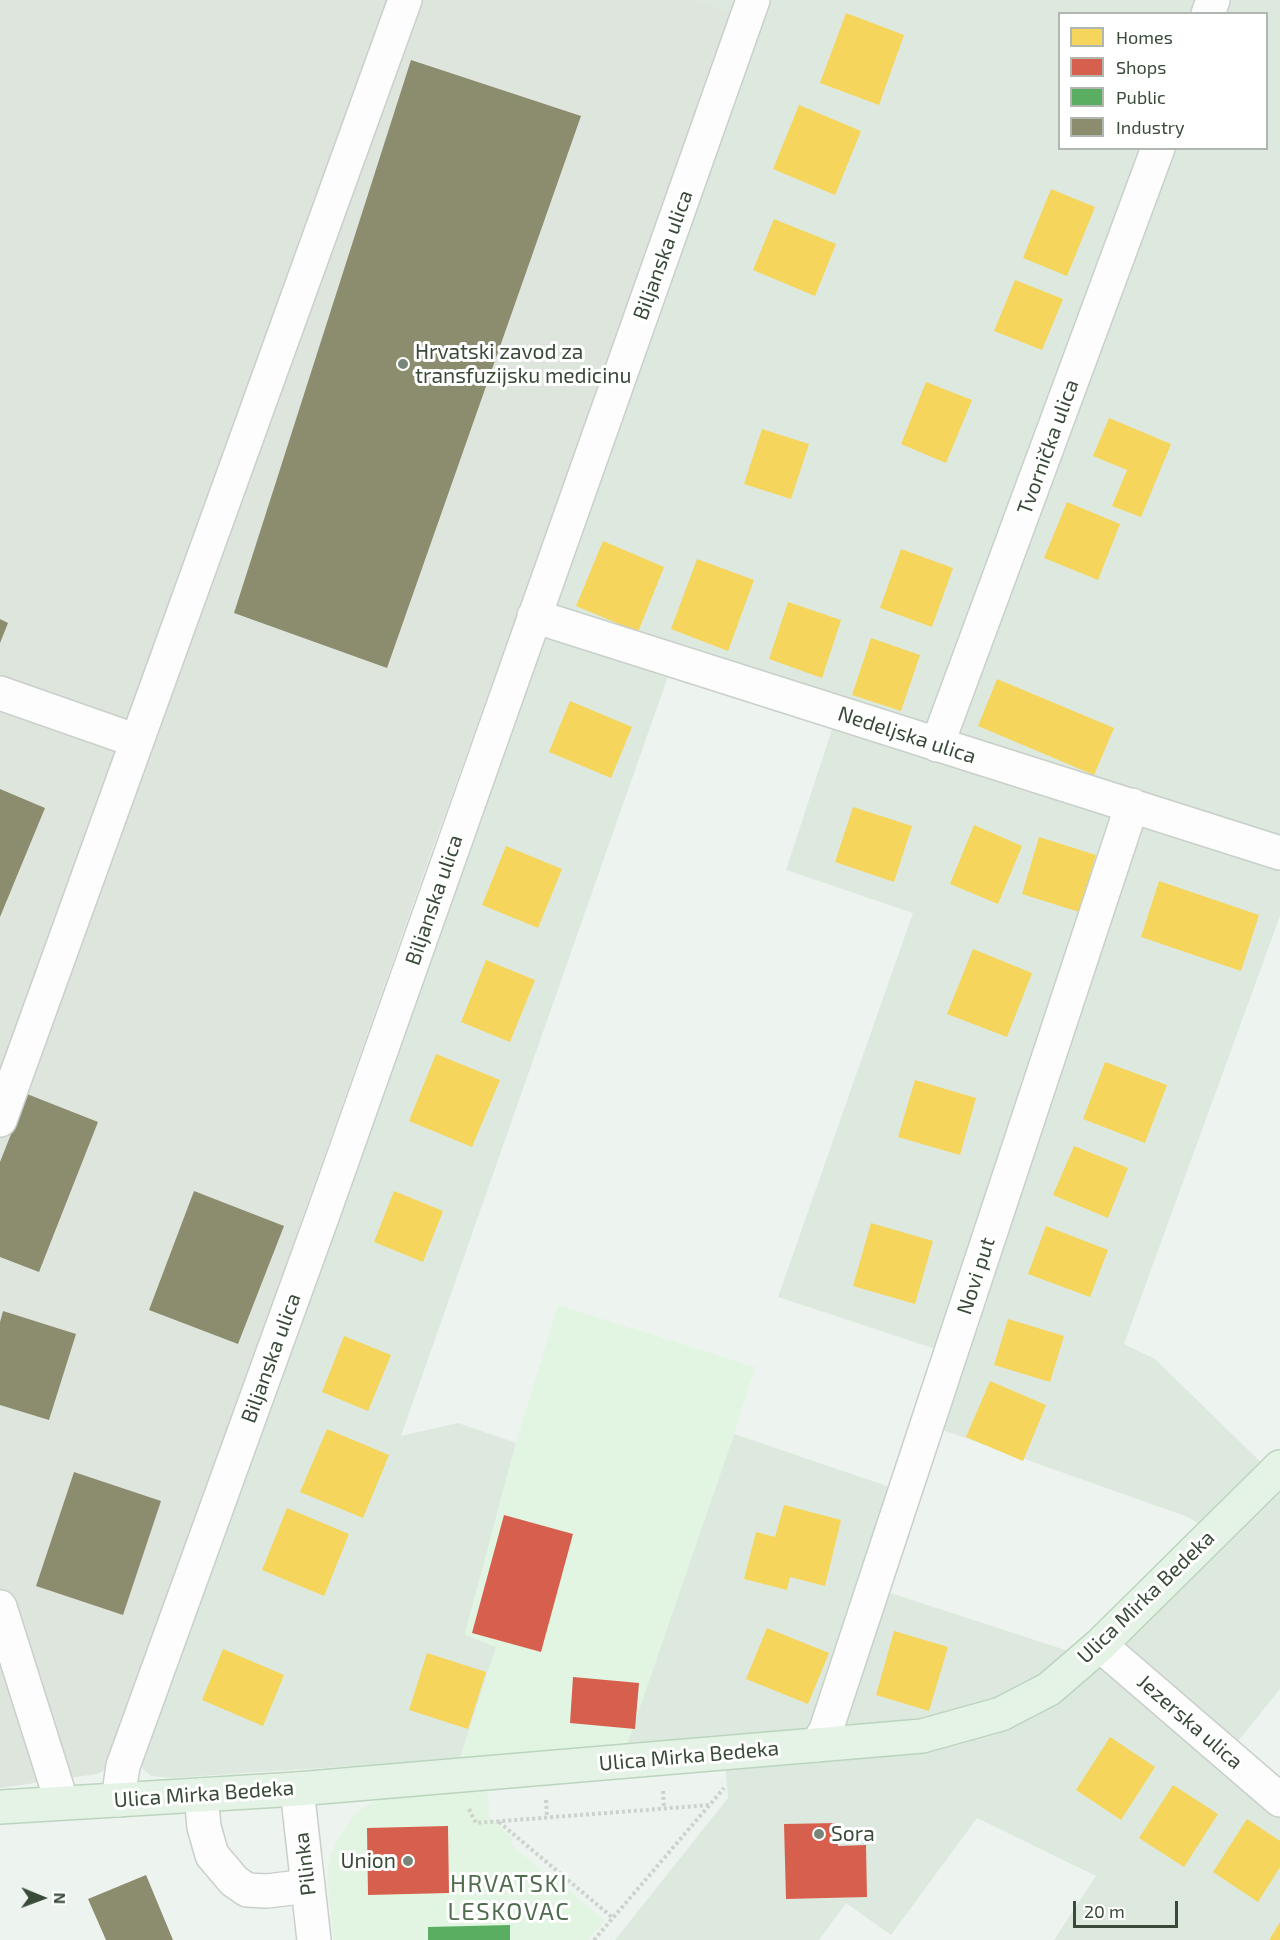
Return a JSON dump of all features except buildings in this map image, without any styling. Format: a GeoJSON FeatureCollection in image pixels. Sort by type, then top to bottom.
{"type":"FeatureCollection","features":[{"type":"Feature","properties":{"kind":"main road","name":"Ulica Mirka Bedeka"},"geometry":{"type":"LineString","coordinates":[[0,1807],[297,1789],[922,1736],[1001,1714],[1050,1689],[1100,1645],[1280,1467]]}},
{"type":"Feature","properties":{"kind":"street"},"geometry":{"type":"LineString","coordinates":[[0,1120],[405,0]]}},
{"type":"Feature","properties":{"kind":"street","name":"Biljanska ulica"},"geometry":{"type":"LineString","coordinates":[[118,1800],[123,1766],[325,1209],[753,0]]}},
{"type":"Feature","properties":{"kind":"street","name":"Tvornička ulica"},"geometry":{"type":"LineString","coordinates":[[937,746],[1157,150]]}},
{"type":"Feature","properties":{"kind":"street","name":"Nedeljska ulica"},"geometry":{"type":"LineString","coordinates":[[534,616],[937,746],[1280,853]]}},
{"type":"Feature","properties":{"kind":"street"},"geometry":{"type":"LineString","coordinates":[[0,693],[137,741]]}},
{"type":"Feature","properties":{"kind":"street","name":"Novi put"},"geometry":{"type":"LineString","coordinates":[[817,1745],[826,1730],[1132,805]]}},
{"type":"Feature","properties":{"kind":"street"},"geometry":{"type":"LineString","coordinates":[[0,1607],[62,1803]]}},
{"type":"Feature","properties":{"kind":"street","name":"Jezerska ulica"},"geometry":{"type":"LineString","coordinates":[[1100,1645],[1280,1800]]}},
{"type":"Feature","properties":{"kind":"street","name":"Pilinka"},"geometry":{"type":"LineString","coordinates":[[297,1789],[314,1940]]}},
{"type":"Feature","properties":{"kind":"street"},"geometry":{"type":"LineString","coordinates":[[201,1794],[204,1827],[213,1855],[234,1881],[247,1890],[267,1892],[308,1886]]}},
{"type":"Feature","properties":{"kind":"path"},"geometry":{"type":"LineString","coordinates":[[594,1940],[729,1783]]}},
{"type":"Feature","properties":{"kind":"path"},"geometry":{"type":"LineString","coordinates":[[468,1806],[476,1823],[710,1805]]}},
{"type":"Feature","properties":{"kind":"path"},"geometry":{"type":"LineString","coordinates":[[498,1821],[613,1918]]}},
{"type":"Feature","properties":{"kind":"shaded area"},"geometry":{"type":"Polygon","coordinates":[[[0,0],[696,0],[730,13],[109,1768],[97,1774],[0,1788],[0,0]]]}},
{"type":"Feature","properties":{"kind":"shaded area"},"geometry":{"type":"Polygon","coordinates":[[[696,0],[1280,0],[1280,916],[1124,1344],[1155,1359],[1280,1481],[1280,1689],[1217,1767],[1280,1815],[1280,1940],[1054,1940],[1096,1876],[977,1818],[891,1935],[846,1903],[819,1940],[615,1940],[728,1798],[723,1740],[626,1747],[734,1434],[890,1487],[860,1583],[1096,1660],[1222,1539],[1188,1517],[937,1428],[960,1357],[778,1297],[913,913],[786,870],[843,696],[679,645],[401,1436],[458,1423],[516,1443],[465,1634],[496,1647],[460,1759],[171,1778],[151,1776],[143,1769],[140,1757],[756,23],[696,0]]]}},
{"type":"Feature","properties":{"kind":"shaded area"},"geometry":{"type":"Polygon","coordinates":[[[558,1305],[755,1367],[626,1747],[460,1759],[496,1647],[465,1635],[516,1443],[558,1305]]]}},
{"type":"Feature","properties":{"kind":"shaded area"},"geometry":{"type":"Polygon","coordinates":[[[488,1786],[489,1817],[514,1839],[510,1843],[552,1880],[555,1879],[605,1920],[588,1940],[334,1940],[327,1877],[330,1858],[336,1842],[354,1815],[383,1797],[488,1786]]]}},
{"type":"Feature","properties":{"kind":"place","name":"Hrvatski zavod za transfuzijsku medicinu"},"geometry":{"type":"Point","coordinates":[403,364]}},
{"type":"Feature","properties":{"kind":"place","name":"Sora"},"geometry":{"type":"Point","coordinates":[819,1834]}},
{"type":"Feature","properties":{"kind":"place","name":"Union"},"geometry":{"type":"Point","coordinates":[408,1861]}},
{"type":"Feature","properties":{"kind":"district","name":"HRVATSKI LESKOVAC"},"geometry":{"type":"Point","coordinates":[509,1898]}}]}
